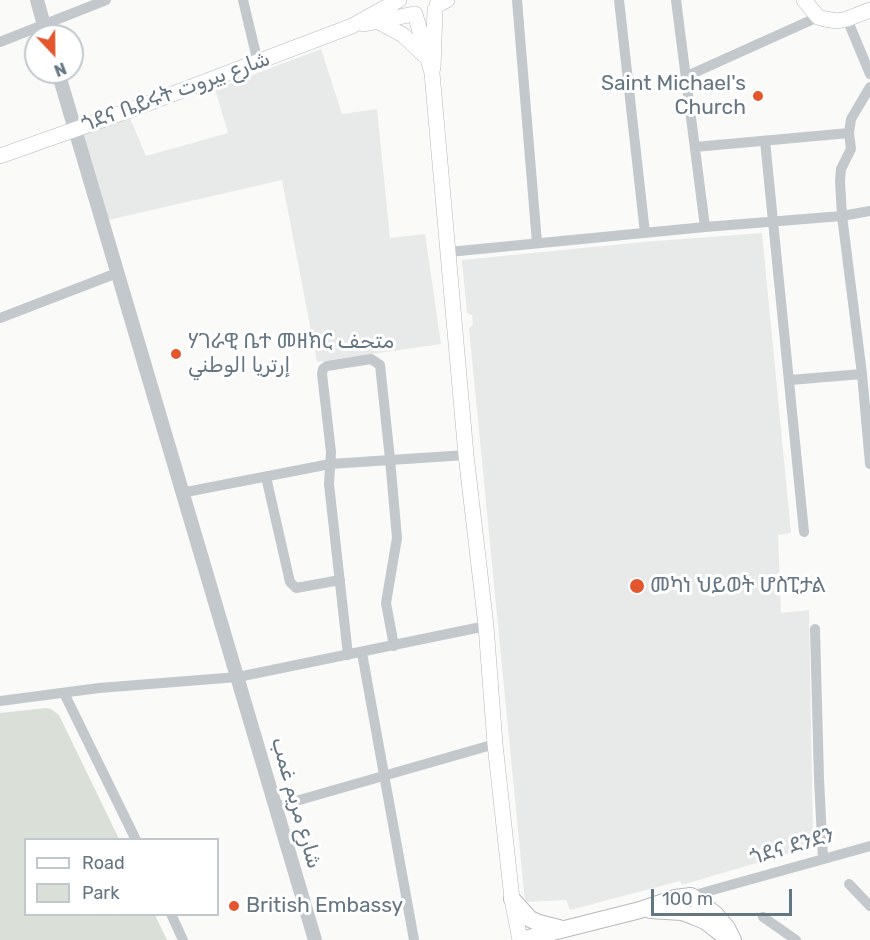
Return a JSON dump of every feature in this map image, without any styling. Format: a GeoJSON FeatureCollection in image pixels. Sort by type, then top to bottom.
{"type":"FeatureCollection","features":[{"type":"Feature","properties":{"kind":"main road"},"geometry":{"type":"LineString","coordinates":[[352,26],[399,0]]}},
{"type":"Feature","properties":{"kind":"main road"},"geometry":{"type":"LineString","coordinates":[[804,0],[818,16],[837,21],[870,10]]}},
{"type":"Feature","properties":{"kind":"main road"},"geometry":{"type":"LineString","coordinates":[[352,26],[379,22],[412,9],[428,15],[439,4]]}},
{"type":"Feature","properties":{"kind":"main road"},"geometry":{"type":"LineString","coordinates":[[439,4],[432,74],[466,455],[486,626],[495,744],[512,900],[520,940],[640,910],[697,906],[731,940]]}},
{"type":"Feature","properties":{"kind":"main road"},"geometry":{"type":"LineString","coordinates":[[412,9],[432,74]]}},
{"type":"Feature","properties":{"kind":"main road"},"geometry":{"type":"LineString","coordinates":[[379,22],[403,35],[426,57]]}},
{"type":"Feature","properties":{"kind":"main road","name":"ጎደና ቤይሩት شارع بيروت"},"geometry":{"type":"LineString","coordinates":[[0,156],[258,63],[352,26]]}},
{"type":"Feature","properties":{"kind":"main road"},"geometry":{"type":"LineString","coordinates":[[512,900],[530,919],[563,929]]}},
{"type":"Feature","properties":{"kind":"street"},"geometry":{"type":"LineString","coordinates":[[37,0],[43,24]]}},
{"type":"Feature","properties":{"kind":"street"},"geometry":{"type":"LineString","coordinates":[[57,24],[106,0]]}},
{"type":"Feature","properties":{"kind":"street"},"geometry":{"type":"LineString","coordinates":[[243,0],[258,63]]}},
{"type":"Feature","properties":{"kind":"street"},"geometry":{"type":"LineString","coordinates":[[517,0],[537,243]]}},
{"type":"Feature","properties":{"kind":"street"},"geometry":{"type":"LineString","coordinates":[[619,0],[645,233]]}},
{"type":"Feature","properties":{"kind":"street"},"geometry":{"type":"LineString","coordinates":[[676,0],[705,226]]}},
{"type":"Feature","properties":{"kind":"street"},"geometry":{"type":"LineString","coordinates":[[687,76],[818,16]]}},
{"type":"Feature","properties":{"kind":"street"},"geometry":{"type":"LineString","coordinates":[[848,19],[870,74]]}},
{"type":"Feature","properties":{"kind":"street"},"geometry":{"type":"LineString","coordinates":[[0,42],[24,36]]}},
{"type":"Feature","properties":{"kind":"street","name":"شارع مريم غمب"},"geometry":{"type":"LineString","coordinates":[[62,84],[315,940]]}},
{"type":"Feature","properties":{"kind":"street"},"geometry":{"type":"LineString","coordinates":[[870,87],[851,119],[849,133],[851,148],[841,169],[842,216],[862,374],[870,464]]}},
{"type":"Feature","properties":{"kind":"street"},"geometry":{"type":"LineString","coordinates":[[695,147],[849,133]]}},
{"type":"Feature","properties":{"kind":"street"},"geometry":{"type":"LineString","coordinates":[[765,141],[775,220],[804,532]]}},
{"type":"Feature","properties":{"kind":"street"},"geometry":{"type":"LineString","coordinates":[[449,252],[705,226],[842,216],[870,211]]}},
{"type":"Feature","properties":{"kind":"street"},"geometry":{"type":"LineString","coordinates":[[0,318],[117,273]]}},
{"type":"Feature","properties":{"kind":"street"},"geometry":{"type":"LineString","coordinates":[[348,656],[329,484],[331,452],[323,369],[327,366],[372,359],[380,365],[397,538],[386,603],[394,646]]}},
{"type":"Feature","properties":{"kind":"street"},"geometry":{"type":"LineString","coordinates":[[790,380],[862,374]]}},
{"type":"Feature","properties":{"kind":"street"},"geometry":{"type":"LineString","coordinates":[[181,493],[330,464],[466,455]]}},
{"type":"Feature","properties":{"kind":"street"},"geometry":{"type":"LineString","coordinates":[[266,477],[290,582],[296,588],[340,580]]}},
{"type":"Feature","properties":{"kind":"street"},"geometry":{"type":"LineString","coordinates":[[0,701],[135,684],[238,677],[486,626]]}},
{"type":"Feature","properties":{"kind":"street"},"geometry":{"type":"LineString","coordinates":[[815,629],[819,779],[824,859]]}},
{"type":"Feature","properties":{"kind":"street"},"geometry":{"type":"LineString","coordinates":[[362,653],[414,940]]}},
{"type":"Feature","properties":{"kind":"street"},"geometry":{"type":"LineString","coordinates":[[64,693],[135,838]]}},
{"type":"Feature","properties":{"kind":"street"},"geometry":{"type":"LineString","coordinates":[[275,807],[495,744]]}},
{"type":"Feature","properties":{"kind":"street","name":"ጎደና ደንደን"},"geometry":{"type":"LineString","coordinates":[[697,906],[824,859],[870,846]]}},
{"type":"Feature","properties":{"kind":"street"},"geometry":{"type":"LineString","coordinates":[[849,884],[870,906]]}},
{"type":"Feature","properties":{"kind":"street"},"geometry":{"type":"LineString","coordinates":[[171,916],[183,940]]}},
{"type":"Feature","properties":{"kind":"street"},"geometry":{"type":"LineString","coordinates":[[763,917],[796,940]]}},
{"type":"Feature","properties":{"kind":"shaded area"},"geometry":{"type":"Polygon","coordinates":[[[321,49],[342,114],[377,109],[390,238],[425,234],[441,344],[317,362],[282,180],[104,221],[81,135],[129,116],[146,156],[228,133],[215,89],[321,49]]]}},
{"type":"Feature","properties":{"kind":"shaded area","name":"መካነ ህይወት ሆስፒታል"},"geometry":{"type":"Polygon","coordinates":[[[762,233],[791,533],[778,535],[781,613],[809,610],[813,835],[807,838],[810,847],[682,885],[680,881],[570,910],[566,900],[525,902],[469,328],[473,325],[472,315],[467,313],[462,260],[762,233]]]}},
{"type":"Feature","properties":{"kind":"green space"},"geometry":{"type":"Polygon","coordinates":[[[46,708],[59,715],[119,838],[24,838],[24,916],[155,916],[167,940],[0,940],[0,713],[46,708]]]}},
{"type":"Feature","properties":{"kind":"place","name":"Saint Michael's Church"},"geometry":{"type":"Point","coordinates":[758,96]}},
{"type":"Feature","properties":{"kind":"place","name":"ሃገራዊ ቤተ መዘክር متحف إرتريا الوطني"},"geometry":{"type":"Point","coordinates":[176,354]}},
{"type":"Feature","properties":{"kind":"place","name":"መካነ ህይወት ሆስፒታል"},"geometry":{"type":"Point","coordinates":[637,586]}},
{"type":"Feature","properties":{"kind":"place","name":"British Embassy"},"geometry":{"type":"Point","coordinates":[234,906]}}]}
